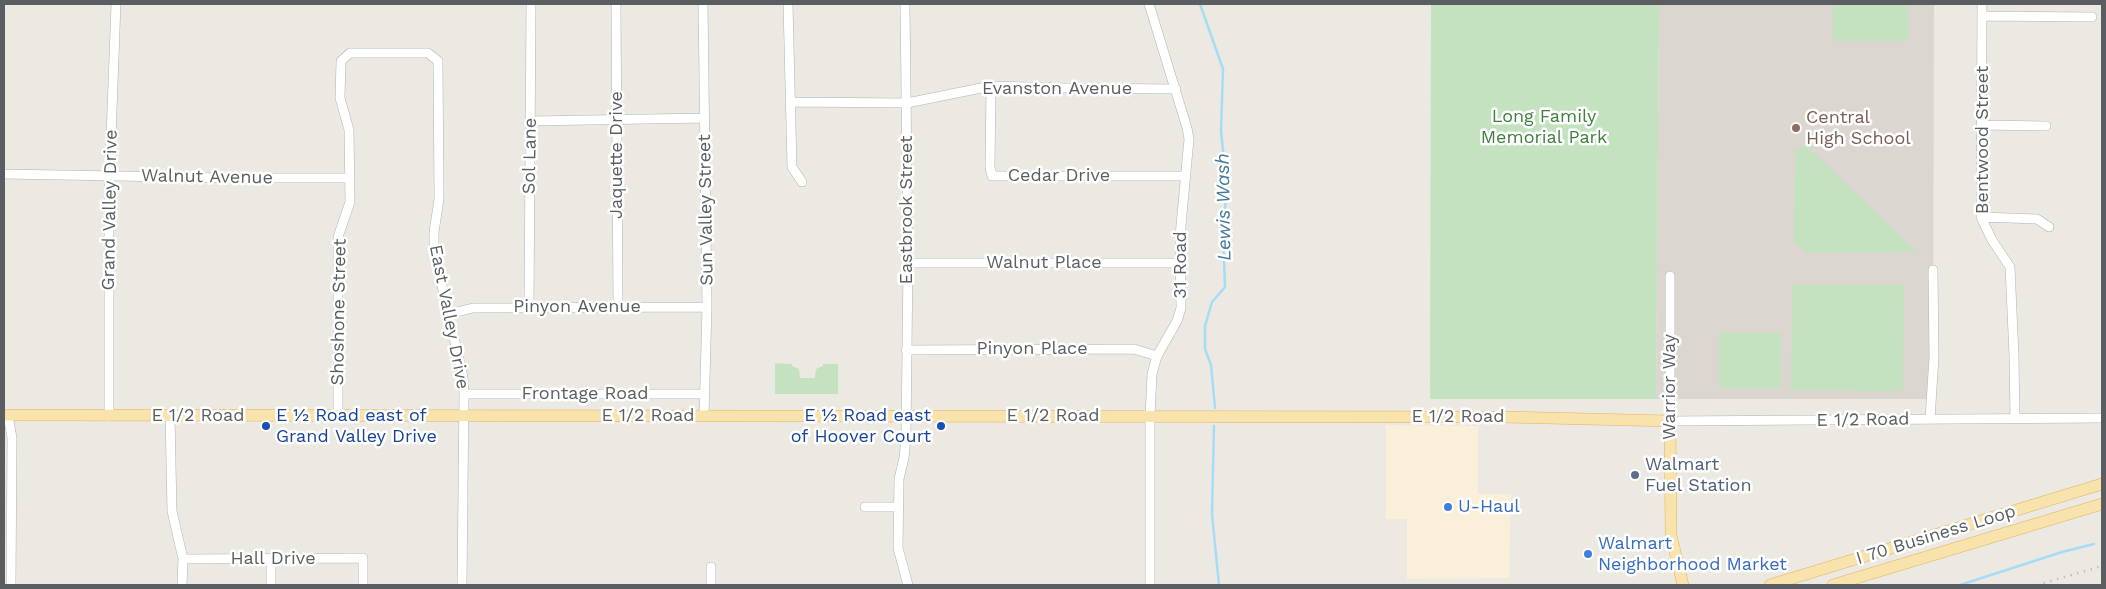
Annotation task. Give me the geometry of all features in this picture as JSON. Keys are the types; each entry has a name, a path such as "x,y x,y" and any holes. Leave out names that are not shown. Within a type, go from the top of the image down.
{"main road":[{"name":"E 1/2 Road","path":"6,415 1505,417 1670,420"},
{"name":"Warrior Way","path":"1670,420 1670,516 1674,555 1683,585"},
{"name":"I 70 Business Loop","path":"1770,585 2102,484"},
{"name":"I 70 Business Loop","path":"1833,585 2102,504"},
{"path":"1674,555 1676,585"},
{"path":"1674,555 1692,585"}],"street":[{"name":"Grand Valley Drive","path":"109,416 110,176 116,4"},
{"name":"Sol Lane","path":"529,308 531,4"},
{"name":"Jaquette Drive","path":"616,4 618,307"},
{"name":"Sun Valley Street","path":"703,4 707,307 704,416"},
{"path":"788,4 792,167 802,182"},
{"name":"Eastbrook Street","path":"905,4 908,263 906,417 904,458 899,479 898,548 908,585"},
{"name":"31 Road","path":"1149,4 1176,88 1189,139 1180,236 1181,308 1177,321 1157,356 1152,374 1150,416 1150,585"},
{"name":"Bentwood Street","path":"1982,4 1981,217 1992,240 2010,267 2015,418"},
{"path":"1983,16 2092,17"},
{"name":"East Valley Drive","path":"341,61 350,53 407,52 428,53 438,61 439,199 434,232 434,251 463,377 465,416 462,585"},
{"name":"Shoshone Street","path":"338,416 338,237 350,202 349,130 340,98 341,61"},
{"name":"Evanston Avenue","path":"790,102 907,103 991,86 1176,88"},
{"name":"Cedar Drive","path":"991,86 990,167 992,176 1186,176"},
{"path":"531,121 705,118"},
{"path":"1982,125 2046,126"},
{"name":"Walnut Avenue","path":"4,174 350,178"},
{"path":"1981,217 2038,219 2048,227"},
{"name":"Walnut Place","path":"908,263 1181,264"},
{"path":"1930,419 1934,357 1933,270"},
{"name":"Warrior Way","path":"1670,276 1670,420"},
{"name":"Pinyon Avenue","path":"449,314 473,308 707,307"},
{"name":"Pinyon Place","path":"906,350 1134,349 1157,356"},
{"name":"Frontage Road","path":"464,394 705,394"},
{"path":"6,415 12,438 11,585"},
{"path":"170,416 172,511 182,559 182,585"},
{"name":"E 1/2 Road","path":"1670,420 2102,418"},
{"path":"865,507 898,507"},
{"name":"Hall Drive","path":"182,559 363,558 363,585"},
{"path":"271,559 271,585"},
{"path":"711,567 711,585"}],"shaded area":[{"name":"Central High School","path":"1659,4 1934,4 1933,399 1656,399"},
{"name":"U-Haul","path":"1386,425 1478,426 1478,494 1511,494 1509,578 1407,579 1407,519 1386,519"}],"green space":[{"name":"Long Family Memorial Park","path":"1431,4 1659,4 1656,399 1430,399"},
{"path":"1833,4 1908,4 1908,41 1833,41"},
{"path":"1806,145 1917,252 1807,253 1794,242 1795,150"},
{"path":"1792,284 1904,285 1903,391 1791,390"},
{"path":"1719,333 1781,333 1781,388 1719,388"},
{"path":"775,363 792,364 792,366 799,369 800,378 815,378 816,369 823,366 823,364 838,364 838,394 775,394"}],"waterway":[{"name":"Lewis Wash","path":"1200,4 1223,69 1221,131 1227,189 1223,228 1225,287 1212,302 1205,326 1205,349 1211,365 1215,408"},
{"name":"Lewis Wash","path":"1214,426 1212,514 1219,585"},
{"path":"1960,585 2062,552 2094,544"}],"railway":[{"path":"2037,585 2102,566"}],"place":[{"name":"Central High School","path":"1796,128"},
{"name":"E ½ Road east of Grand Valley Drive","path":"266,426"},
{"name":"E ½ Road east of Hoover Court","path":"941,426"},
{"name":"Walmart Fuel Station","path":"1635,475"},
{"name":"U-Haul","path":"1448,507"},
{"name":"Walmart Neighborhood Market","path":"1588,554"}]}
